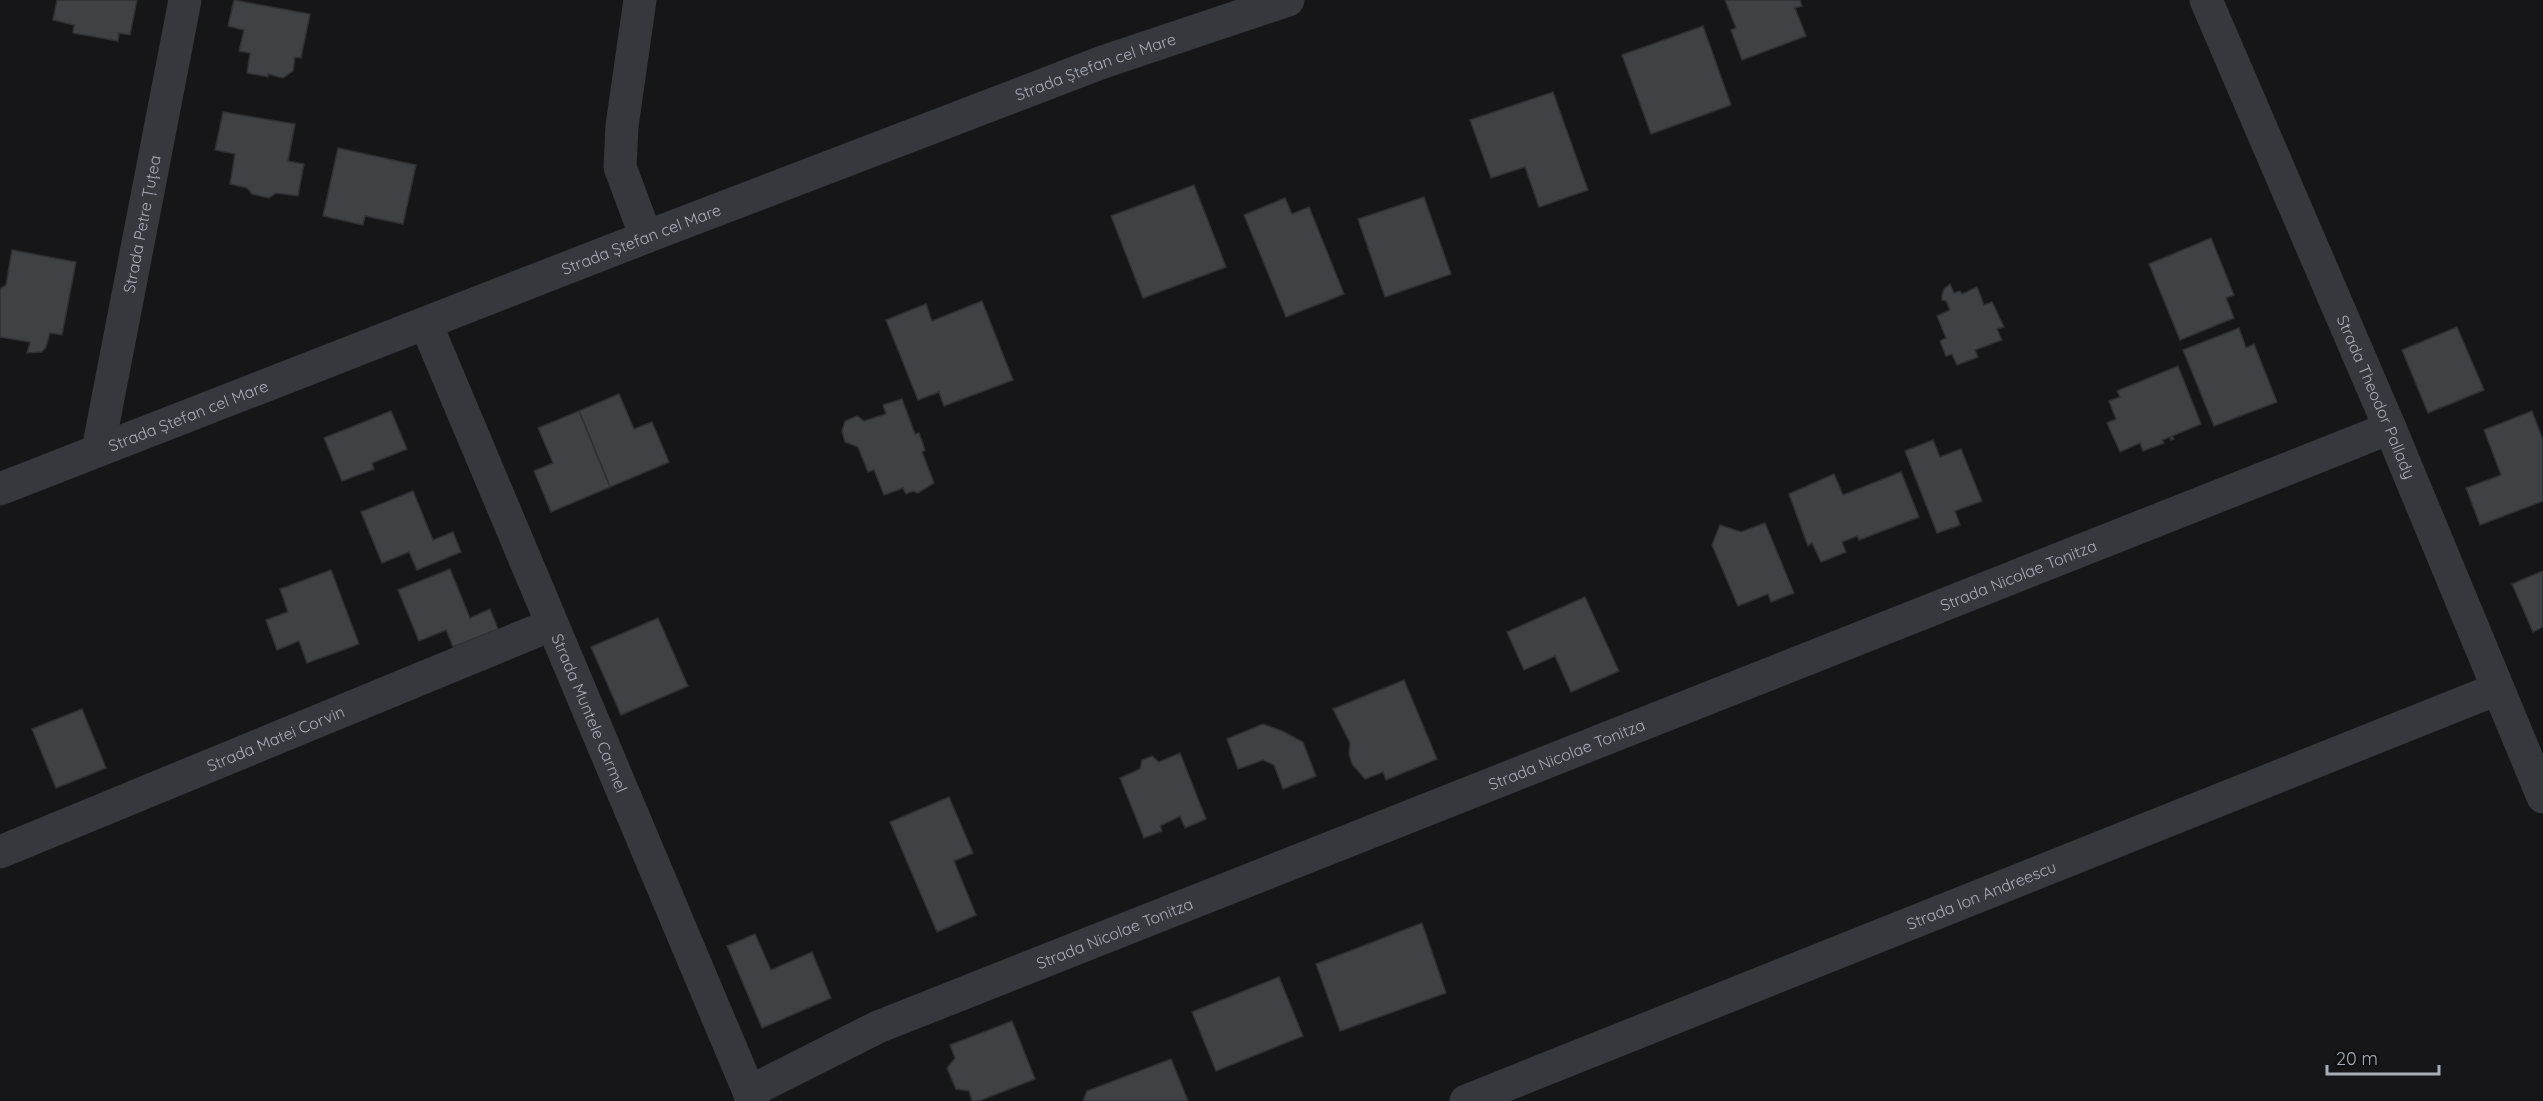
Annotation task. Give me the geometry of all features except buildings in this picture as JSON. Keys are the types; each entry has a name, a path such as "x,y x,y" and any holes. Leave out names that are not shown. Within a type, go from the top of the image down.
{"street":[{"name":"Strada Petre Țuțea","path":"98,450 185,0"},
{"path":"640,0 622,126 620,167 646,237"},
{"name":"Strada Ștefan cel Mare","path":"0,489 1103,62 1287,0"},
{"name":"Strada Theodor Pallady","path":"2206,0 2390,428 2543,797"},
{"name":"Strada Muntele Carmel","path":"426,324 751,1096"},
{"name":"Strada Nicolae Tonitza","path":"751,1096 890,1022 2390,428"},
{"name":"Strada Matei Corvin","path":"0,852 551,625"},
{"name":"Strada Ion Andreescu","path":"1466,1101 2497,689"}]}
